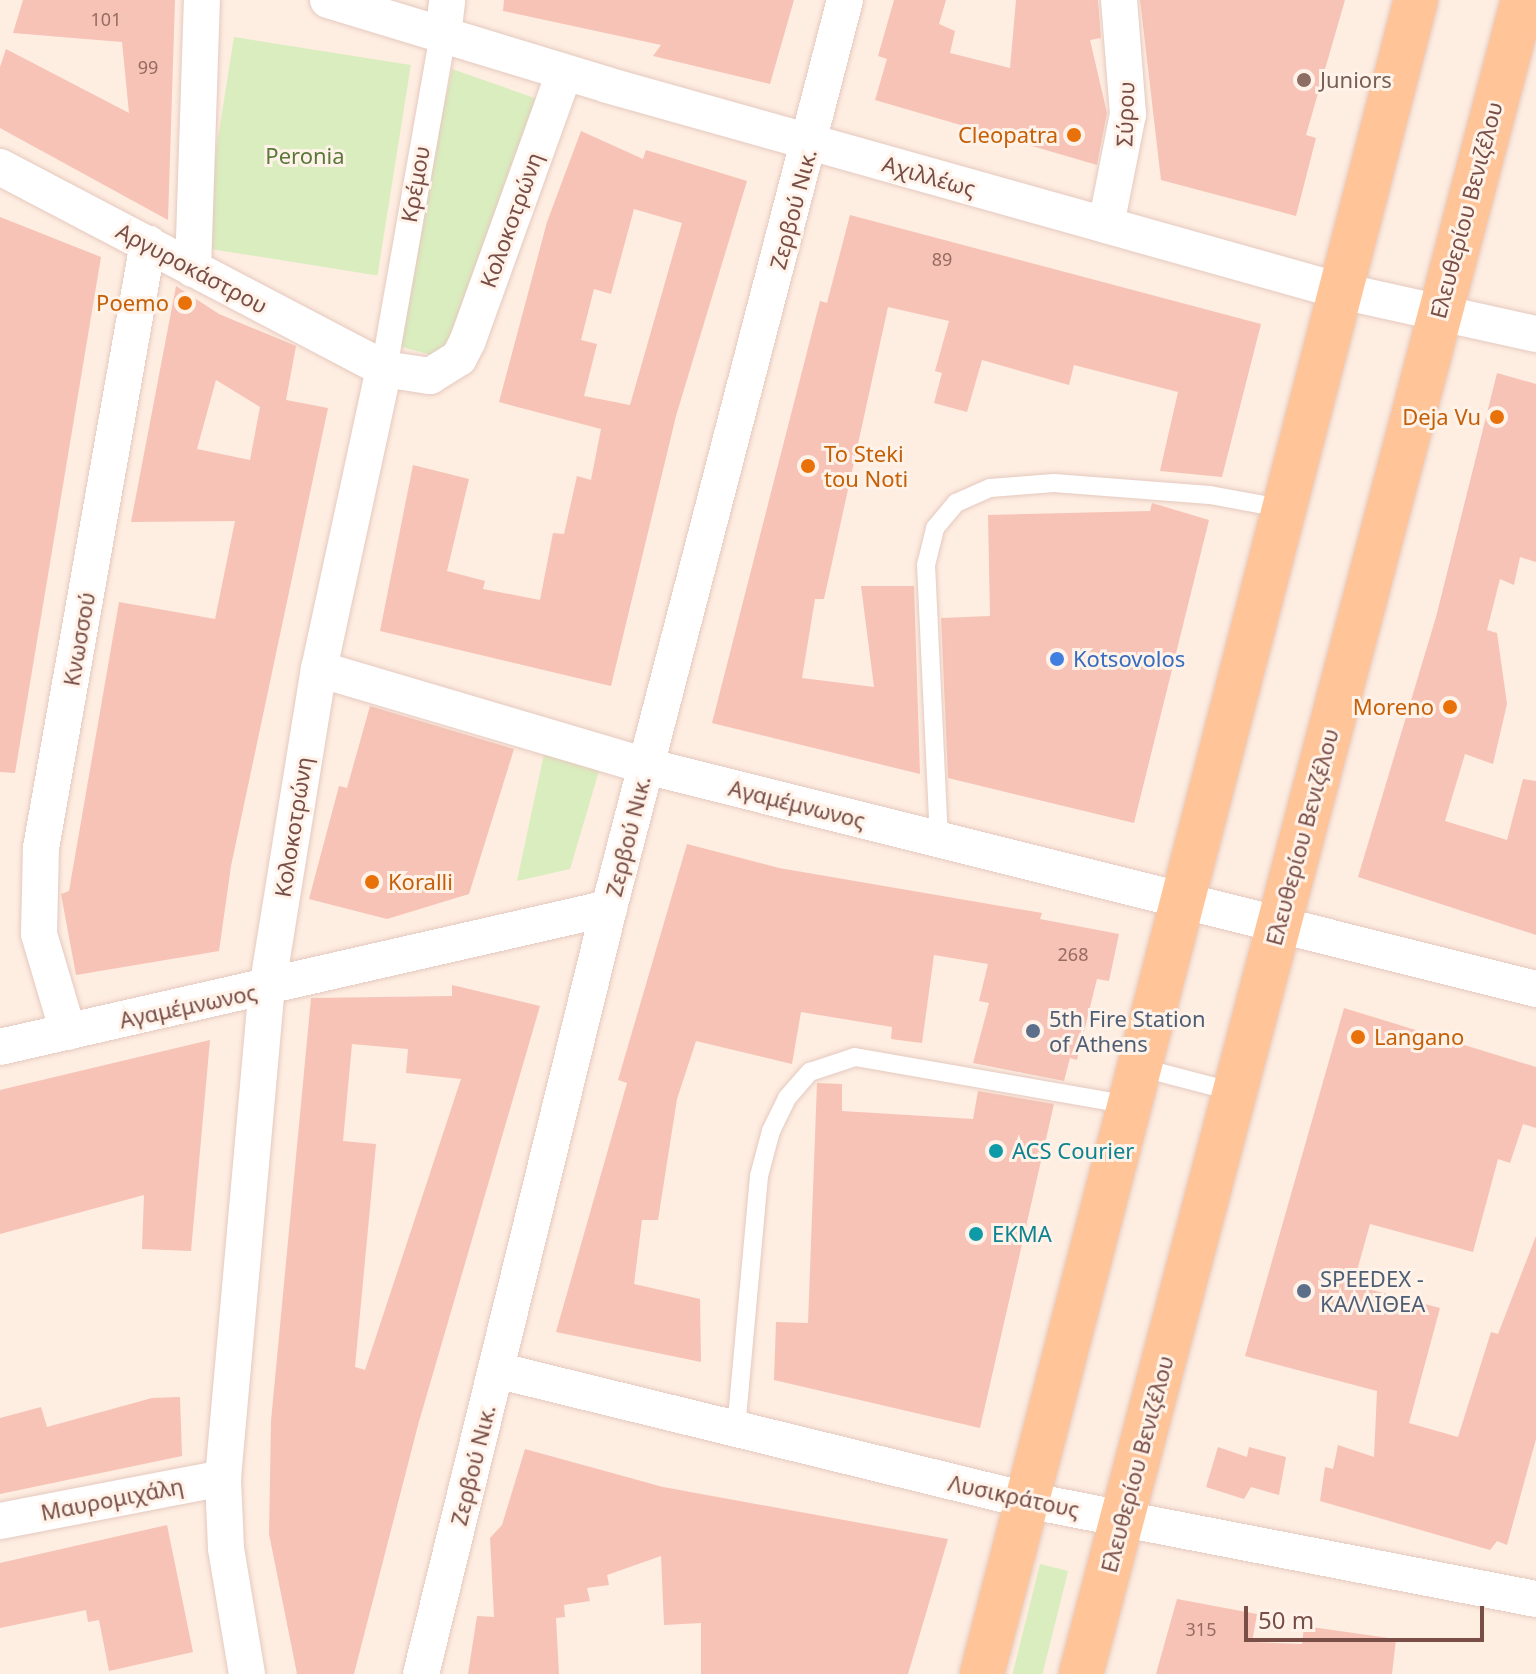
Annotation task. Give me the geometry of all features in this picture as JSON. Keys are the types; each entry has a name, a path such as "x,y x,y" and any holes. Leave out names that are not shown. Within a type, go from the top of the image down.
{"main road":[{"path":"982,1674 1280,508 1416,0"},
{"name":"Ελευθερίου Βενιζέλου","path":"1081,1674 1523,0"}],"street":[{"path":"193,269 202,0"},
{"name":"Αχιλλέως","path":"328,0 564,73 1337,290 1536,334"},
{"name":"Κρέμου","path":"384,369 447,0"},
{"name":"Ζερβού Νικ.","path":"421,1674 609,908 811,142 845,0"},
{"name":"Σύρου","path":"1106,225 1127,125 1119,0"},
{"name":"Κολοκοτρώνη","path":"247,1674 226,1548 223,1478 267,989 319,669 384,369 430,376 459,358 564,73"},
{"name":"Αργυροκάστρου","path":"0,167 384,369"},
{"name":"Κνωσσού","path":"68,1032 39,934 41,848 148,243"},
{"name":"Αγαμέμνωνος","path":"319,669 646,766 1536,989"},
{"name":"Αγαμέμνωνος","path":"0,1047 267,989 609,908"},
{"name":"Λυσικράτους","path":"496,1370 1026,1500 1536,1599"},
{"name":"Μαυρομιχάλη","path":"0,1521 223,1478"}],"lane":[{"path":"939,840 926,565 935,528 956,503 990,488 1054,483 1194,493 1280,508"},
{"path":"736,1429 759,1176 771,1131 787,1098 810,1072 855,1057 1235,1093"}],"green space":[{"name":"Peronia","path":"234,37 411,65 377,275 201,247"},
{"path":"452,69 546,102 443,358 394,345"},
{"path":"544,754 599,771 570,869 517,881"},
{"path":"1040,1564 1068,1571 1042,1674 1013,1674"}],"building":[{"path":"23,0 175,0 168,220 0,128 0,67 6,49 129,113 122,42 13,33"},
{"path":"504,0 794,0 770,84 653,56 661,45 503,11"},
{"path":"894,0 946,0 939,24 955,31 950,53 1010,68 1016,0 1098,0 1101,38 1090,40 1107,113 1097,165 875,100 887,59 878,56"},
{"path":"1140,0 1345,0 1306,135 1316,138 1296,216 1161,180"},
{"path":"581,131 643,159 646,150 747,181 676,416 611,686 380,631 413,465 469,479 447,571 485,581 483,589 540,600 553,533 564,534 577,476 591,480 601,429 499,402 547,222","holes":["634,209 682,223 630,405 584,396 597,344 581,340 594,289 611,294"]},
{"path":"850,215 1261,324 1222,477 1160,471 1178,392 1074,365 1069,385 982,360 967,412 934,403 942,373 935,371 949,321 888,307 824,599 815,599 802,678 874,687 861,586 914,586 920,774 712,723 820,301 827,303"},
{"path":"0,217 101,257 15,773 0,772"},
{"path":"176,286 219,314 296,346 286,400 328,408 231,866 219,951 76,975 61,894 69,891 119,602 215,619 235,521 131,522","holes":["216,380 260,407 250,460 197,449"]},
{"path":"1497,373 1536,384 1536,562 1520,557 1514,585 1500,579 1487,630 1497,633 1507,704 1493,764 1465,754 1445,821 1507,840 1523,779 1536,781 1536,935 1358,877 1436,617"},
{"path":"1152,503 1209,520 1134,823 948,778 941,618 990,616 988,515 1150,511"},
{"path":"370,706 514,749 469,894 387,919 309,899 339,786 347,788"},
{"path":"687,844 779,868 1042,913 1040,919 1119,934 1109,981 1097,979 1077,1060 1070,1058 1064,1081 973,1063 989,1003 979,1001 988,964 934,955 922,1043 891,1039 892,1027 801,1012 792,1064 696,1041 677,1099 658,1220 642,1220 634,1284 700,1299 701,1362 556,1332 627,1083 618,1080"},
{"path":"452,985 540,1006 418,1425 354,1674 297,1674 269,1534 271,1421 311,998 452,996","holes":["352,1044 408,1049 406,1073 461,1079 365,1370 355,1367 376,1144 343,1141"]},
{"path":"1344,1008 1536,1067 1536,1128 1523,1124 1510,1163 1498,1159 1473,1252 1370,1224 1353,1285 1440,1308 1409,1423 1458,1437 1491,1332 1498,1334 1536,1236 1536,1439 1507,1545 1497,1541 1490,1550 1320,1501 1325,1467 1333,1469 1338,1445 1374,1457 1377,1391 1245,1356"},
{"path":"210,1040 191,1251 142,1249 144,1195 0,1234 0,1090"},
{"path":"817,1083 842,1084 842,1111 973,1119 978,1091 1054,1104 980,1428 774,1380 776,1322 808,1323"},
{"path":"180,1397 182,1456 0,1494 0,1418 41,1407 47,1427 152,1398"},
{"path":"1218,1447 1247,1457 1249,1447 1286,1457 1279,1495 1251,1487 1244,1499 1206,1487"},
{"path":"525,1449 663,1487 948,1539 908,1674 701,1674 701,1623 664,1625 661,1556 607,1575 609,1585 587,1588 590,1601 564,1605 565,1617 556,1618 559,1674 468,1674 477,1616 494,1617 490,1538 502,1525"},
{"path":"167,1525 193,1652 109,1671 99,1620 88,1622 86,1610 0,1628 0,1563"},
{"path":"1177,1599 1257,1614 1252,1642 1302,1644 1304,1626 1396,1639 1392,1674 1156,1674"}],"place":[{"name":"Juniors","path":"1304,80"},
{"name":"Cleopatra","path":"1074,135"},
{"name":"Poemo","path":"185,303"},
{"name":"Deja Vu","path":"1497,417"},
{"name":"To Steki tou Noti","path":"808,466"},
{"name":"Kotsovolos","path":"1057,659"},
{"name":"Moreno","path":"1450,707"},
{"name":"Koralli","path":"372,882"},
{"name":"5th Fire Station of Athens","path":"1033,1031"},
{"name":"Langano","path":"1358,1037"},
{"name":"ACS Courier","path":"996,1151"},
{"name":"ΕΚΜΑ","path":"976,1234"},
{"name":"SPEEDEX - ΚΑΛΛΙΘΕΑ","path":"1304,1291"}]}
